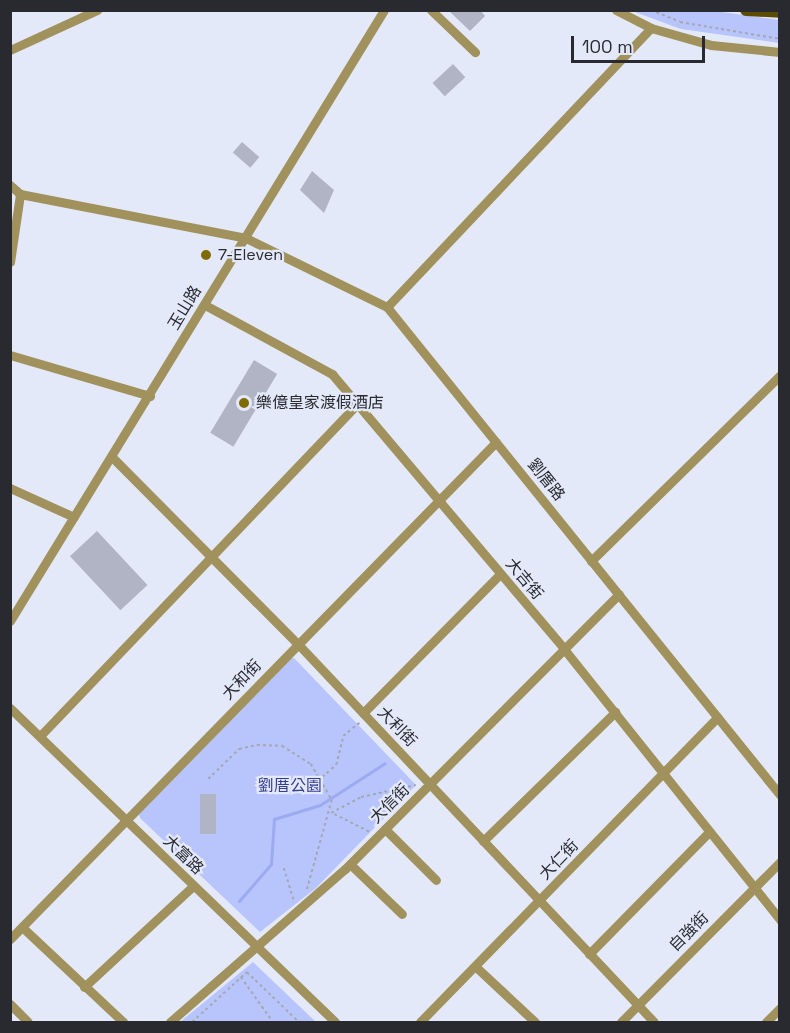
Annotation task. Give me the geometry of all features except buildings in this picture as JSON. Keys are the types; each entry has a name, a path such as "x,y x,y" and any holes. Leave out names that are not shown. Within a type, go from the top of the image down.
{"main road":[{"path":"746,10 780,12"}],"street":[{"path":"10,50 97,10"},
{"name":"玉山路","path":"10,621 113,458 384,10"},
{"path":"432,10 475,52"},
{"path":"616,10 651,28 711,45 780,52"},
{"path":"387,307 651,28"},
{"path":"10,185 20,194 10,262"},
{"name":"劉厝路","path":"20,194 246,238 387,307 780,795"},
{"name":"大吉街","path":"205,305 332,374 564,649 780,920"},
{"path":"10,355 150,396"},
{"path":"591,561 780,375"},
{"path":"40,736 358,403"},
{"name":"大和街","path":"10,939 127,822 496,442"},
{"name":"大利街","path":"113,458 298,644 654,1023"},
{"path":"10,488 74,517"},
{"path":"365,715 500,574"},
{"name":"大信街","path":"170,1023 258,948 350,864 619,594"},
{"name":"大富路","path":"10,708 335,1023"},
{"path":"483,841 615,712"},
{"name":"大仁街","path":"420,1023 718,717"},
{"path":"385,830 436,880"},
{"path":"589,954 708,832"},
{"name":"自強街","path":"621,1023 780,862"},
{"path":"350,864 402,914"},
{"path":"84,987 193,885"},
{"path":"22,927 123,1023"},
{"path":"476,966 535,1023"},
{"path":"10,1004 28,1023"},
{"path":"766,1023 780,1008"}],"path":[{"path":"651,10 681,22 780,39"},
{"path":"321,777 336,765 343,736 365,715"},
{"path":"208,780 240,749 257,746 297,752 321,777 332,800 331,813 305,896"},
{"path":"331,813 361,797 418,785"},
{"path":"331,813 370,832"},
{"path":"284,868 295,904 300,900"},
{"path":"192,1023 248,972 299,1023"},
{"path":"241,976 273,1023"}],"green space":[{"path":"632,11 715,11 779,20 779,43 681,29"},
{"name":"劉厝公園","path":"294,658 416,785 316,888 260,932 140,818 138,810 286,659"},
{"path":"253,962 316,1022 180,1022"}],"waterway":[{"path":"239,901 271,864 274,819 320,805 385,763"}],"place":[{"name":"7-Eleven","path":"206,255"},
{"name":"樂億皇家渡假酒店","path":"244,403"}]}
